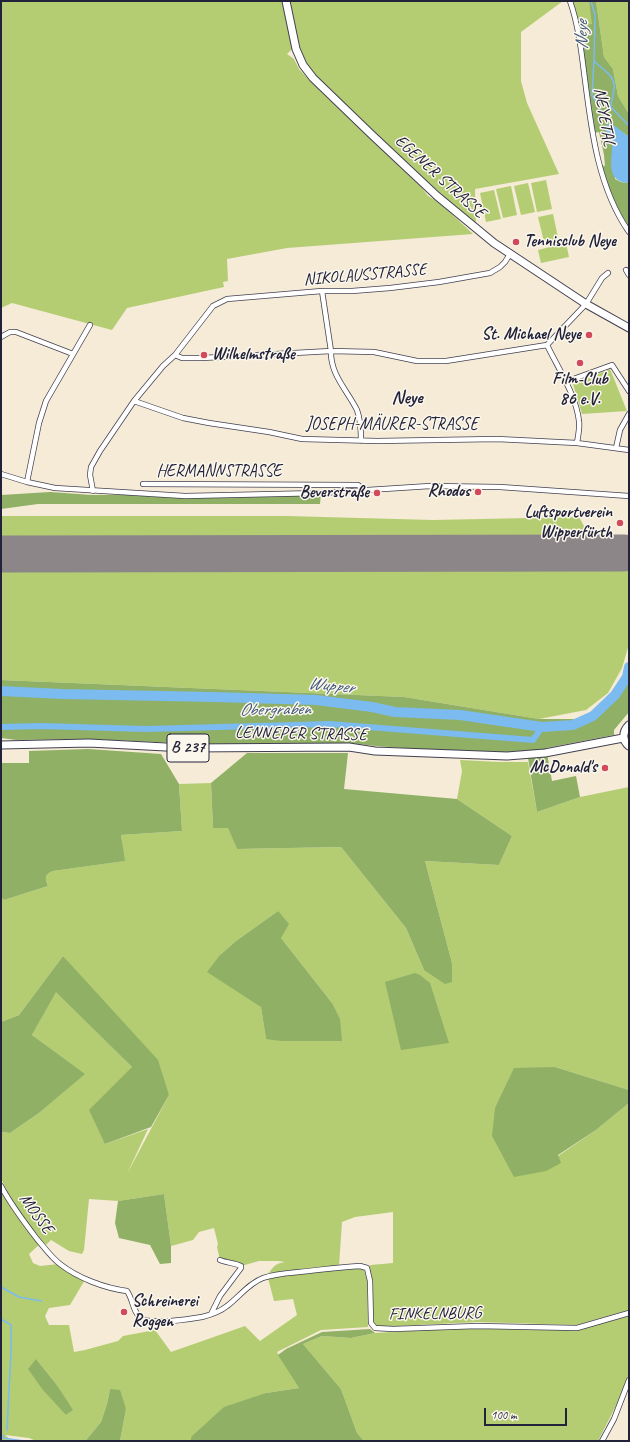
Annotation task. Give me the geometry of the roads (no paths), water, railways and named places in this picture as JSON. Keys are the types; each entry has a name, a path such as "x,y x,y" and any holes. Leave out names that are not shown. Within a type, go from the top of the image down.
{"main road":[{"name":"EGENER STRASSE","path":"286,1 298,53 303,65 313,78 437,196 466,221 510,254 586,304 629,328"},
{"path":"629,725 624,732 623,738 629,746"},
{"name":"LENNEPER STRASSE","path":"1,745 89,743 178,748 349,747 379,751 507,756 545,753 623,738"}],"street":[{"name":"NEYETAL","path":"570,1 580,43 593,133 601,175 622,222 629,232"},
{"name":"NIKOLAUSSTRASSE","path":"175,355 216,304 227,299 322,291 352,291 392,288 490,273 500,267 510,254"},
{"path":"626,270 629,275"},
{"path":"94,491 90,475 91,467 100,451 134,401 163,366 175,355 182,358 202,358 331,351 374,352 417,361 446,360 547,345 586,304 602,278 608,273"},
{"path":"322,291 331,351 330,359 340,383 358,412 360,441"},
{"path":"27,482 39,424 46,401 90,325"},
{"path":"1,337 10,332 16,332 73,354"},
{"path":"547,345 577,409 579,422 577,443"},
{"path":"565,382 612,365 629,391"},
{"name":"JOSEPH-MÄURER-STRASSE","path":"134,401 183,418 209,424 269,432 302,439 360,441 497,439 577,443 629,450"},
{"path":"616,448 620,430 629,414"},
{"path":"1,474 54,488 185,496 366,491 430,486 500,486 629,496"},
{"name":"HERMANNSTRASSE","path":"143,484 358,485 366,491"},
{"name":"MOSSE","path":"1,1186 19,1215 52,1256"},
{"name":"FINKELNBURG","path":"52,1256 59,1264 86,1278 111,1289 127,1291 131,1295 137,1312 141,1318 149,1321 202,1317 211,1314 226,1307 257,1281 265,1277 360,1266 367,1268 369,1274 371,1323 375,1328 394,1329 477,1326 577,1328 629,1314"},
{"path":"211,1314 220,1296 241,1268 238,1264 220,1260"},
{"path":"602,1441 614,1419 629,1380"}],"water":[{"path":"611,123 629,137 629,181 626,183 616,179 612,171 612,142 605,126"}],"waterway":[{"name":"Neye","path":"591,1 595,15 594,61 611,76 614,84 611,107 629,126"},
{"path":"594,61 592,95 604,118"},
{"name":"Wupper","path":"1,691 62,694 316,700 372,707 395,712 460,715 542,727 573,725 593,716 615,695 627,677 629,667"},
{"name":"Obergraben","path":"1,727 41,726 146,729 330,724 533,740 542,727"},
{"path":"1,1287 19,1297 41,1301"},
{"path":"1,1319 11,1325 7,1430"},
{"path":"4,1435 3,1438 24,1441"}],"place":[{"name":"Tennisclub Neye","path":"516,242"},
{"name":"St. Michael Neye","path":"589,335"},
{"name":"Wilhelmstraße","path":"204,355"},
{"name":"Film-Club 86 e.V.","path":"580,363"},
{"name":"Rhodos","path":"478,492"},
{"name":"Beverstraße","path":"377,493"},
{"name":"Luftsportverein Wipperfürth","path":"620,523"},
{"name":"McDonald's","path":"605,768"},
{"name":"Schreinerei Roggen","path":"124,1312"}],"district":[{"name":"Neye","path":"407,398"}]}
